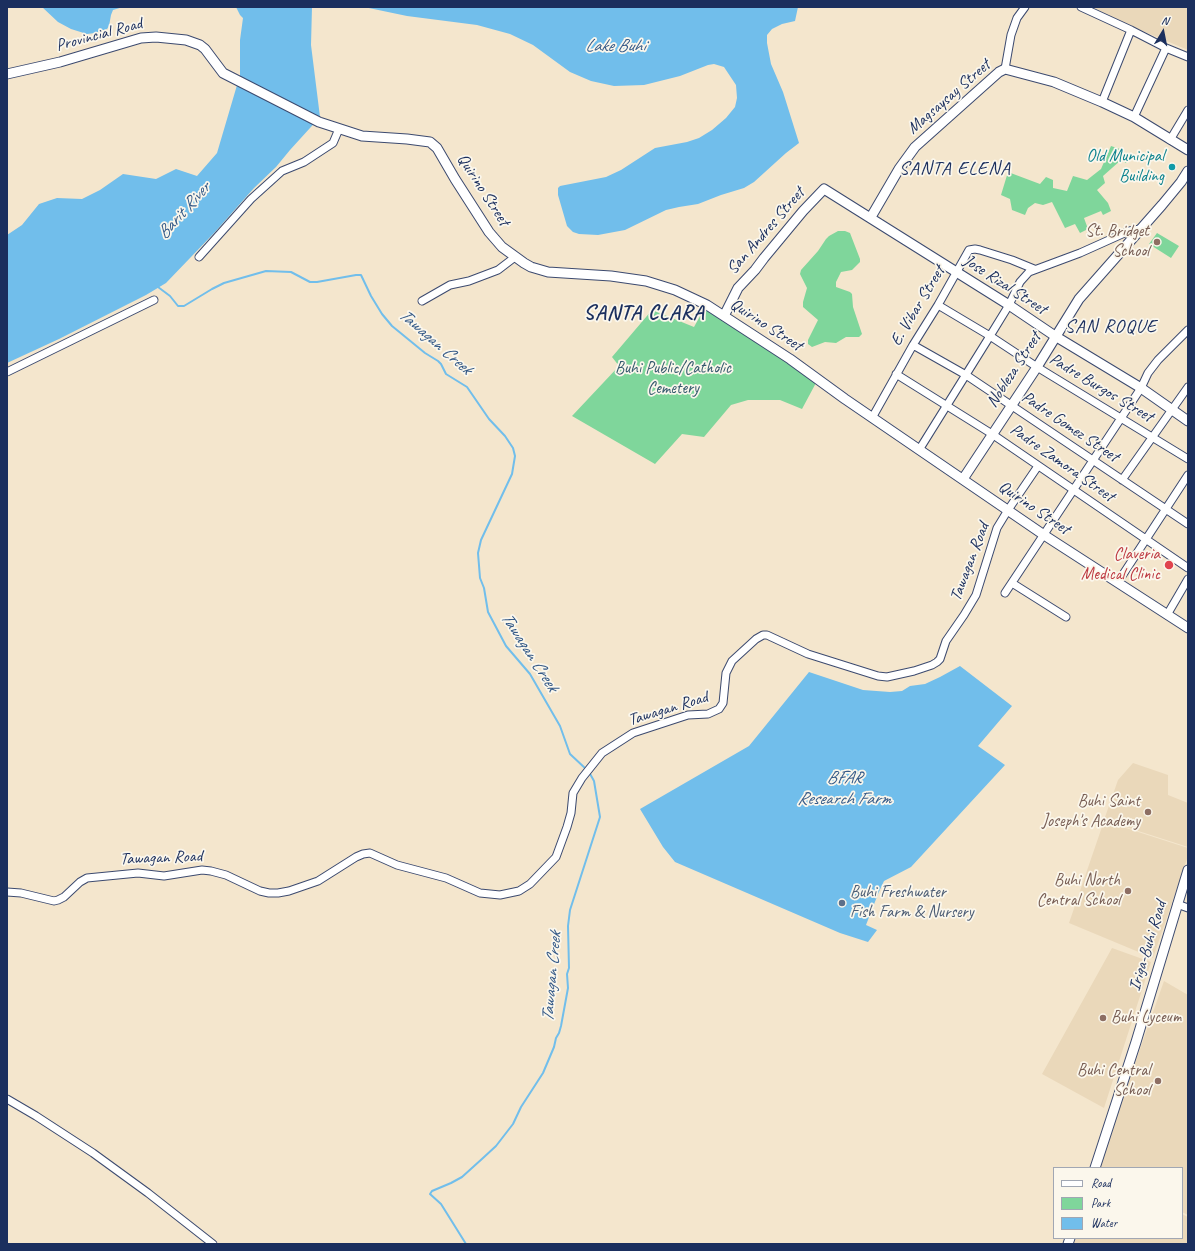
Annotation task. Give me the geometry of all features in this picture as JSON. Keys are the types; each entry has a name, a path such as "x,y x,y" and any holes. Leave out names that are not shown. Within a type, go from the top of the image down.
{"main road":[{"name":"Provincial Road","path":"7,74 60,62 141,38 156,37 186,40 200,45 210,55 223,73 319,122"},
{"name":"Magsaysay Street","path":"871,217 899,169 916,147 999,72 1005,69 1054,82 1102,102 1134,117 1188,150"},
{"name":"Quirino Street","path":"319,122 362,136 430,142 437,148 489,232 502,247 531,268 548,272 623,278 655,283 689,296 707,305 790,359 872,418 1044,535 1188,628"},
{"name":"Nobleza Street","path":"963,479 1037,367 1079,299 1166,200 1188,170"},
{"name":"Jose Rizal Street","path":"824,189 871,217 1055,336 1141,388 1188,421"},
{"name":"San Andres Street","path":"724,316 738,288 755,270 803,211 824,189"},
{"name":"Iriga-Buhi Road","path":"1095,1167 1136,1042 1188,870"}],"street":[{"path":"1005,69 1011,35 1017,18 1025,7"},
{"path":"1081,7 1188,57"},
{"path":"1102,102 1131,30"},
{"path":"1134,117 1166,48"},
{"path":"1170,140 1188,110"},
{"path":"199,257 251,199 282,172 304,162 333,143 339,129"},
{"path":"919,450 1009,305 1020,282 1029,272 1140,228"},
{"name":"E. Vibar Street","path":"872,418 896,374 969,250 975,248 1034,269"},
{"path":"422,301 450,285 469,281 498,270 515,257"},
{"path":"7,372 154,300"},
{"name":"Padre Burgos Street","path":"938,305 1188,459"},
{"path":"1005,593 1141,388 1148,373 1158,360 1188,330"},
{"name":"Padre Gomez Street","path":"913,345 966,375 1188,524"},
{"name":"Padre Zamora Street","path":"896,374 992,434 1188,568"},
{"path":"1122,480 1188,387"},
{"name":"Tawagan Road","path":"7,892 21,893 54,901 64,897 80,882 87,878 138,873 164,876 202,870 211,871 226,876 260,891 278,893 289,891 318,881 356,857 370,853 397,865 446,878 480,893 500,895 516,892 530,884 556,857 560,842 568,827 573,793 582,778 602,753 629,735 688,715 708,714 719,709 723,703 726,673 732,661 756,639 763,635 767,635 808,654 878,676 887,677 907,673 932,665 940,659 946,641 976,595 997,528 1038,466"},
{"path":"1118,582 1188,475"},
{"path":"1167,615 1188,579"},
{"path":"1012,583 1066,617"},
{"path":"1177,904 1188,908"},
{"path":"7,1099 93,1153 148,1193 213,1244"}],"shaded area":[{"path":"1086,7 1188,7 1188,50"},
{"name":"Buhi Saint Joseph's Academy","path":"1133,763 1168,775 1168,795 1188,803 1188,847 1104,820 1118,780"},
{"name":"Buhi North Central School","path":"1104,821 1188,848 1188,856 1153,958 1069,923"},
{"name":"Buhi Lyceum","path":"1112,948 1151,962 1104,1108 1042,1074"},
{"name":"Buhi Central School","path":"1164,981 1188,995 1188,1215 1183,1212 1183,1167 1098,1167"},
{"path":"1183,1214 1188,1217 1188,1244 1074,1244 1076,1239 1183,1239"}],"green space":[{"path":"1111,146 1123,150 1128,160 1126,163 1121,160 1103,176 1105,183 1097,190 1108,203 1111,211 1103,215 1101,211 1084,218 1088,229 1080,233 1075,224 1065,228 1052,202 1043,205 1035,203 1028,208 1025,215 1012,210 1010,199 1001,195 1008,172 1040,184 1046,177 1053,180 1053,188 1067,191 1073,176 1087,180 1101,169"},
{"path":"838,231 850,233 860,259 860,262 852,270 841,272 836,282 836,287 852,294 853,307 862,334 859,337 846,337 836,343 825,342 812,347 808,344 808,340 818,320 803,307 807,288 800,274 801,270 818,251 826,239"},
{"path":"1157,233 1179,246 1171,258 1149,244"},
{"name":"Buhi Public/Catholic Cemetery","path":"704,309 766,346 817,381 802,409 780,400 748,400 731,405 704,437 682,434 655,464 572,416 619,366 612,357 652,310 694,327"}],"water":[{"path":"42,7 123,7 113,10 107,29 87,34 71,29 58,22"},
{"name":"Barit River","path":"236,7 312,7 311,45 320,117 276,167 254,188 215,232 166,283 146,295 59,339 7,363 7,235 22,225 39,204 57,198 82,199 100,190 123,174 156,179 176,169 197,176 217,153 240,75 240,40 243,18"},
{"name":"Lake Buhi","path":"364,7 798,7 795,21 782,24 772,29 767,35 767,43 771,64 783,92 799,143 754,182 744,188 698,204 666,210 625,230 598,235 579,234 573,232 567,226 558,195 558,188 560,186 606,177 621,170 655,148 687,142 699,138 712,130 726,118 735,107 737,98 736,85 724,67 714,64 708,65 680,76 644,85 614,86 591,81 570,72 533,45 510,34 477,25 407,16"},
{"name":"BFAR Research Farm","path":"960,666 1012,706 978,746 1005,765 911,867 884,881 866,925 877,930 868,942 840,933 675,862 663,847 640,809 749,746 809,672 863,690 890,692 902,691 910,686 925,684"}],"waterway":[{"name":"Tawagan Creek","path":"158,287 170,296 178,306 184,306 224,283 266,271 291,272 310,282 361,275 371,296 382,314 392,326 425,353 438,361 446,374 467,387 489,419 505,436 513,448 515,456 512,474 481,540 478,553 480,578 484,588 488,612 506,646 530,674 560,726 570,754 586,769"},
{"name":"Tawagan Creek","path":"466,1244 441,1204 430,1194 432,1191 462,1177 496,1146 513,1124 521,1107 543,1073 554,1047 561,1026 568,988 568,926 570,910 600,817 594,781 589,772"}],"place":[{"name":"Old Municipal Building","path":"1172,167"},
{"name":"St. Bridget School","path":"1157,242"},
{"name":"Claveria Medical Clinic","path":"1169,565"},
{"name":"Buhi Saint Joseph's Academy","path":"1148,812"},
{"name":"Buhi North Central School","path":"1128,891"},
{"name":"Buhi Freshwater Fish Farm & Nursery","path":"842,903"},
{"name":"Buhi Lyceum","path":"1103,1018"},
{"name":"Buhi Central School","path":"1158,1081"}],"district":[{"name":"SANTA ELENA","path":"955,169"},
{"name":"SANTA CLARA","path":"644,313"},
{"name":"SAN ROQUE","path":"1111,327"}]}
